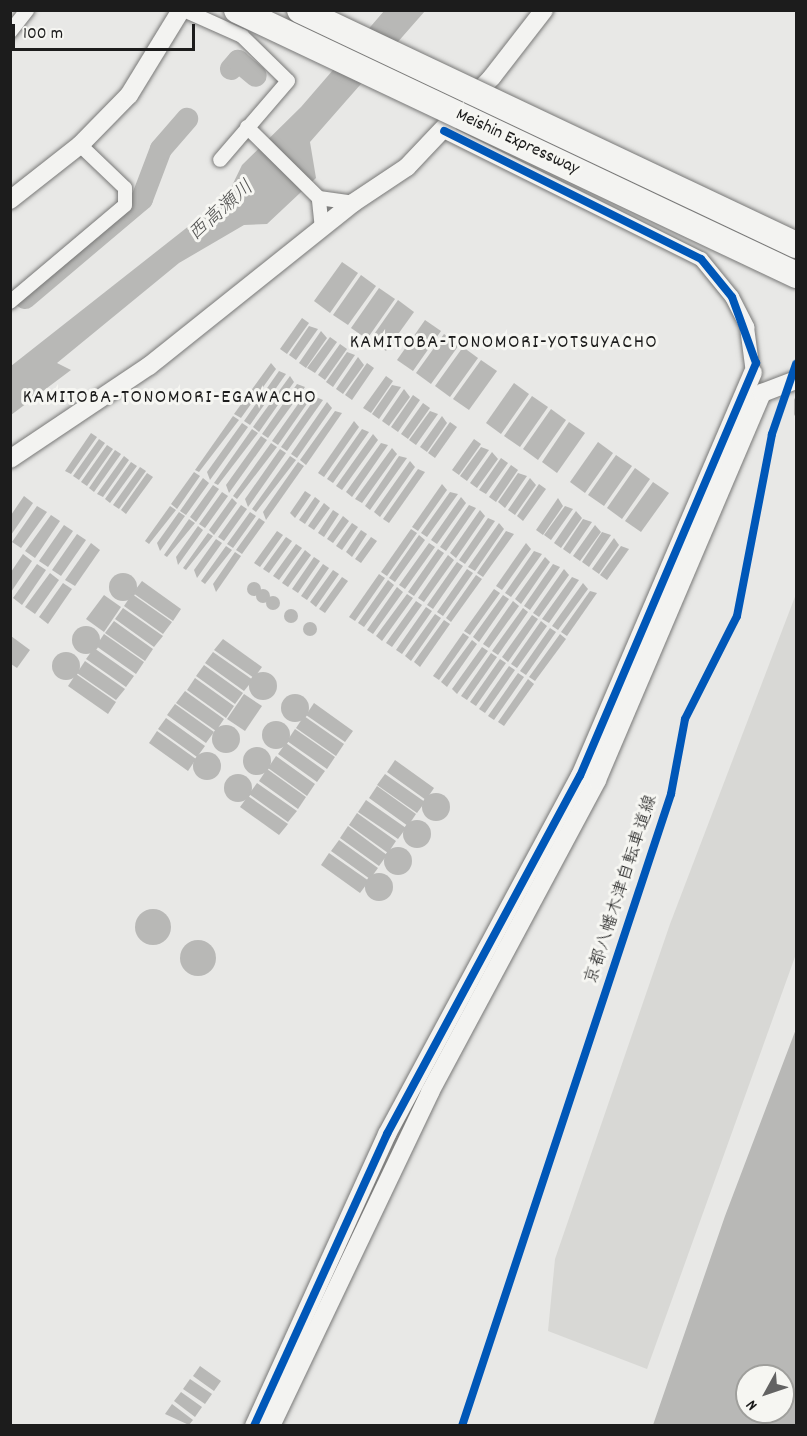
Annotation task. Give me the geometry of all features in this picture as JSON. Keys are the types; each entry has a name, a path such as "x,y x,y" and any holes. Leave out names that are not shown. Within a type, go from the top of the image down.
{"highway":[{"name":"Meishin Expressway","path":"237,10 796,274"},
{"name":"Meishin Expressway","path":"300,10 796,245"}],"street":[{"path":"10,32 27,10"},
{"path":"10,200 80,145 146,74 183,10 242,36 288,81 220,160"},
{"path":"10,459 149,366 353,203 392,179 444,131 544,10"},
{"path":"247,128 319,198 353,203"},
{"path":"254,1425 387,1134 580,776 753,373 747,327 732,297 701,259 444,131"},
{"path":"10,302 125,205 125,188 80,145"},
{"path":"319,198 322,230"},
{"path":"271,1425 430,1092 536,899 640,690 762,393 796,380"},
{"path":"519,890 536,899"}],"shaded area":[{"path":"796,594 796,954 647,1369 548,1331 555,1259 670,924"}],"water":[{"name":"西高瀬川","path":"384,11 425,11 310,142 316,178 267,224 244,225 179,263 57,363 71,370 11,415 11,366 227,196 242,165 301,107"},
{"path":"342,262 358,273 330,313 314,301"},
{"path":"361,275 376,286 348,325 333,315"},
{"path":"379,288 395,299 367,339 351,328"},
{"path":"398,300 414,312 386,351 370,340"},
{"path":"302,318 309,323 287,354 280,349"},
{"path":"425,320 441,331 413,371 397,360"},
{"path":"309,326 318,329 296,360 289,355"},
{"path":"321,331 327,338 306,368 299,363"},
{"path":"444,334 459,345 431,384 416,373"},
{"path":"330,337 337,342 315,373 307,368"},
{"path":"340,344 347,349 325,380 318,375"},
{"path":"463,347 478,358 450,397 435,386"},
{"path":"347,352 355,355 333,387 326,382"},
{"path":"358,357 364,365 343,394 336,389"},
{"path":"481,360 497,371 469,410 453,399"},
{"path":"271,363 276,369 241,418 234,414"},
{"path":"367,363 374,368 352,400 345,395"},
{"path":"279,371 286,374 250,425 244,421"},
{"path":"290,376 294,382 259,432 253,427"},
{"path":"386,376 393,381 371,413 363,408"},
{"path":"514,383 529,394 501,434 486,423"},
{"path":"297,384 305,387 268,438 262,434"},
{"path":"392,385 401,387 379,419 372,414"},
{"path":"404,389 410,397 389,426 382,421"},
{"path":"308,390 313,395 278,445 272,441"},
{"path":"413,395 420,400 398,432 391,427"},
{"path":"532,396 548,407 520,447 504,436"},
{"path":"316,397 323,400 287,451 281,447"},
{"path":"327,402 332,408 297,458 291,454"},
{"path":"423,403 430,408 408,439 401,434"},
{"path":"551,409 566,420 538,460 523,449"},
{"path":"335,411 342,413 306,465 300,460"},
{"path":"430,411 438,414 416,445 409,440"},
{"path":"233,416 239,420 199,472 195,470"},
{"path":"442,416 447,423 427,452 420,447"},
{"path":"354,421 359,427 324,477 318,473"},
{"path":"450,422 457,427 435,458 428,453"},
{"path":"569,422 585,433 557,473 542,462"},
{"path":"242,423 248,427 210,480 207,472"},
{"path":"252,429 258,433 218,485 214,483"},
{"path":"362,429 369,432 333,483 327,479"},
{"path":"91,433 97,437 71,474 65,471"},
{"path":"373,434 378,440 342,490 336,486"},
{"path":"261,436 267,440 229,493 226,485"},
{"path":"99,439 105,443 79,480 73,476"},
{"path":"474,439 481,444 459,475 452,470"},
{"path":"598,442 613,453 585,493 570,482"},
{"path":"271,443 277,447 237,499 233,496"},
{"path":"381,443 388,445 352,497 346,492"},
{"path":"107,445 113,449 87,486 81,482"},
{"path":"481,447 489,450 467,481 460,476"},
{"path":"392,448 397,454 362,503 355,499"},
{"path":"280,449 286,453 248,507 245,499"},
{"path":"115,450 121,454 94,492 89,488"},
{"path":"492,452 498,459 477,488 470,483"},
{"path":"616,455 632,466 604,506 588,495"},
{"path":"124,456 129,460 103,497 97,494"},
{"path":"290,456 296,460 256,512 252,509"},
{"path":"399,456 407,458 370,510 365,506"},
{"path":"501,458 508,463 486,494 479,490"},
{"path":"410,461 415,467 380,517 374,512"},
{"path":"131,462 137,466 110,503 105,499"},
{"path":"298,462 304,466 266,520 263,512"},
{"path":"511,465 518,470 496,502 489,497"},
{"path":"140,467 146,471 119,509 113,505"},
{"path":"635,468 650,479 622,519 607,508"},
{"path":"418,469 425,472 389,523 383,519"},
{"path":"194,472 200,476 177,509 171,504"},
{"path":"147,473 153,477 126,514 121,510"},
{"path":"518,473 527,476 505,508 498,502"},
{"path":"203,478 209,483 186,515 180,511"},
{"path":"530,478 536,485 515,515 508,510"},
{"path":"653,482 669,493 641,532 625,521"},
{"path":"442,484 447,490 418,531 412,527"},
{"path":"539,484 546,489 523,521 517,516"},
{"path":"213,485 219,489 196,522 190,517"},
{"path":"305,491 311,495 295,518 290,513"},
{"path":"222,492 228,496 205,528 199,524"},
{"path":"450,492 458,494 427,537 421,533"},
{"path":"24,496 33,503 11,535 11,515"},
{"path":"315,497 320,501 305,524 299,520"},
{"path":"461,497 466,503 437,544 431,540"},
{"path":"232,498 237,503 214,535 209,530"},
{"path":"558,498 563,506 543,535 536,530"},
{"path":"324,503 330,508 314,530 308,526"},
{"path":"241,505 247,509 224,541 218,537"},
{"path":"469,505 476,508 446,551 440,547"},
{"path":"37,506 47,512 21,548 12,542"},
{"path":"170,506 176,510 149,544 145,541"},
{"path":"565,506 573,509 551,540 544,535"},
{"path":"333,510 339,514 324,537 318,533"},
{"path":"480,510 485,516 456,558 450,553"},
{"path":"576,511 582,518 561,548 554,543"},
{"path":"179,512 185,516 160,551 157,543"},
{"path":"250,512 256,516 233,548 227,544"},
{"path":"51,515 60,521 35,558 25,551"},
{"path":"343,516 349,521 333,543 327,539"},
{"path":"259,518 265,522 242,554 236,550"},
{"path":"488,518 495,521 465,564 459,560"},
{"path":"189,519 195,523 167,557 164,555"},
{"path":"583,519 592,522 570,554 563,549"},
{"path":"352,523 358,527 342,550 336,546"},
{"path":"499,523 504,529 475,571 468,567"},
{"path":"64,525 73,531 48,567 39,561"},
{"path":"595,525 601,532 580,561 573,556"},
{"path":"198,526 203,530 178,565 176,557"},
{"path":"411,529 417,533 387,576 381,572"},
{"path":"361,530 367,534 352,557 346,552"},
{"path":"277,531 283,535 260,567 254,563"},
{"path":"506,531 514,534 483,577 477,573"},
{"path":"602,532 611,535 589,567 582,562"},
{"path":"208,533 213,536 186,570 183,568"},
{"path":"77,534 86,540 61,576 52,570"},
{"path":"419,535 425,540 395,582 389,578"},
{"path":"286,537 292,541 269,573 263,569"},
{"path":"371,537 377,541 361,563 355,559"},
{"path":"614,538 619,545 599,574 592,569"},
{"path":"216,539 222,543 197,578 194,570"},
{"path":"91,543 100,550 75,586 65,580"},
{"path":"429,543 435,547 405,589 399,585"},
{"path":"526,543 531,549 502,590 496,586"},
{"path":"296,544 302,548 279,580 273,576"},
{"path":"226,546 232,550 205,584 201,581"},
{"path":"621,546 629,549 607,580 600,575"},
{"path":"438,549 444,553 414,596 408,592"},
{"path":"305,550 311,555 288,587 282,583"},
{"path":"534,551 542,554 511,597 505,593"},
{"path":"235,552 241,556 216,592 213,584"},
{"path":"23,554 32,561 11,592 11,572"},
{"path":"448,555 454,560 424,602 418,598"},
{"path":"314,557 320,561 298,593 292,589"},
{"path":"545,557 550,562 521,604 515,599"},
{"path":"457,562 463,566 433,609 427,605"},
{"path":"37,564 46,570 22,605 13,598"},
{"path":"323,564 329,568 307,600 301,596"},
{"path":"553,564 560,567 530,610 524,606"},
{"path":"467,569 473,573 443,616 437,612"},
{"path":"564,569 569,575 539,617 533,613"},
{"path":"333,570 339,574 316,607 310,602"},
{"path":"50,573 59,580 35,614 25,607"},
{"path":"123,573 133,577 137,587 133,597 123,601 113,597 109,587 113,577"},
{"path":"379,574 385,578 355,621 349,617"},
{"path":"476,575 482,579 451,622 446,618"},
{"path":"342,577 348,581 325,613 319,609"},
{"path":"572,577 579,580 549,623 542,619"},
{"path":"388,580 394,585 364,627 358,623"},
{"path":"142,581 181,609 173,621 133,593"},
{"path":"254,582 259,584 261,589 259,594 254,596 249,594 247,589 249,584"},
{"path":"63,583 72,589 48,624 39,617"},
{"path":"583,583 588,589 558,630 552,626"},
{"path":"397,587 403,592 373,634 367,630"},
{"path":"263,589 268,591 270,596 268,601 263,603 258,601 256,596 258,591"},
{"path":"494,589 500,593 470,635 464,631"},
{"path":"590,591 597,593 567,636 561,632"},
{"path":"132,594 172,622 163,634 124,606"},
{"path":"407,594 413,598 382,641 376,636"},
{"path":"104,595 121,607 104,632 86,619"},
{"path":"503,595 509,599 479,642 473,637"},
{"path":"273,596 278,598 280,603 278,608 273,610 268,608 266,603 268,598"},
{"path":"416,601 422,605 392,647 386,643"},
{"path":"513,601 519,606 489,648 483,644"},
{"path":"426,607 432,611 402,654 396,650"},
{"path":"123,608 163,636 154,647 115,619"},
{"path":"523,608 528,612 498,655 492,651"},
{"path":"291,609 296,611 298,616 296,621 291,623 286,621 284,616 286,611"},
{"path":"435,614 441,618 411,661 405,656"},
{"path":"532,615 538,619 508,662 502,657"},
{"path":"444,620 450,624 420,667 414,662"},
{"path":"114,621 153,649 145,661 105,633"},
{"path":"541,621 547,626 517,668 511,664"},
{"path":"310,622 315,624 317,629 315,634 310,636 305,634 303,629 305,624"},
{"path":"86,626 96,630 100,640 96,650 86,654 76,650 72,640 76,630"},
{"path":"550,628 556,632 526,675 520,671"},
{"path":"463,633 469,637 439,680 433,676"},
{"path":"104,634 144,662 136,674 96,646"},
{"path":"560,634 566,639 535,681 529,677"},
{"path":"11,636 30,650 17,668 11,664"},
{"path":"223,639 262,667 254,678 214,650"},
{"path":"472,640 477,644 447,687 441,682"},
{"path":"482,647 488,651 457,694 452,689"},
{"path":"94,648 134,676 126,687 86,659"},
{"path":"66,652 76,656 80,666 76,676 66,680 56,676 52,666 56,656"},
{"path":"213,652 253,680 244,691 205,663"},
{"path":"491,653 497,657 467,700 461,696"},
{"path":"500,659 506,663 476,706 470,702"},
{"path":"85,661 125,689 116,700 77,673"},
{"path":"204,665 243,693 235,704 196,676"},
{"path":"509,666 515,670 485,713 479,709"},
{"path":"263,672 273,676 277,686 273,696 263,700 253,696 249,686 253,676"},
{"path":"518,673 524,677 494,720 488,716"},
{"path":"76,674 116,702 108,714 68,686"},
{"path":"195,678 234,706 226,718 187,690"},
{"path":"528,679 534,684 504,726 498,722"},
{"path":"185,691 224,719 216,731 176,703"},
{"path":"244,694 262,706 245,731 227,719"},
{"path":"295,694 305,698 309,708 305,718 295,722 285,718 281,708 285,698"},
{"path":"314,703 353,731 345,742 306,715"},
{"path":"175,704 214,732 206,743 167,715"},
{"path":"304,716 344,744 336,756 296,728"},
{"path":"166,718 205,746 197,757 158,729"},
{"path":"276,721 286,725 290,735 286,745 276,749 266,745 262,735 266,725"},
{"path":"226,725 236,729 240,739 236,749 226,753 216,749 212,739 216,729"},
{"path":"295,729 335,757 327,769 287,741"},
{"path":"157,731 196,759 188,771 149,743"},
{"path":"286,743 325,771 317,782 278,754"},
{"path":"257,747 267,751 271,761 267,771 257,775 247,771 243,761 247,751"},
{"path":"207,752 217,756 221,766 217,776 207,780 197,776 193,766 197,756"},
{"path":"276,756 315,784 307,796 268,768"},
{"path":"395,760 434,788 426,800 387,772"},
{"path":"267,769 306,797 298,809 259,781"},
{"path":"238,774 248,778 252,788 248,798 238,802 228,798 224,788 228,778"},
{"path":"385,774 425,802 417,813 377,785"},
{"path":"257,783 297,811 288,822 249,794"},
{"path":"377,786 416,814 408,826 369,798"},
{"path":"436,793 446,797 450,807 446,817 436,821 426,817 422,807 426,797"},
{"path":"248,796 288,824 279,835 240,807"},
{"path":"366,800 406,828 398,839 358,812"},
{"path":"357,813 396,841 388,853 349,825"},
{"path":"417,820 427,824 431,834 427,844 417,848 407,844 403,834 407,824"},
{"path":"348,826 387,855 379,866 340,838"},
{"path":"339,840 378,868 370,879 331,851"},
{"path":"398,847 408,851 412,861 408,871 398,875 388,871 384,861 388,851"},
{"path":"329,853 369,881 360,893 321,865"},
{"path":"379,873 389,877 393,887 389,897 379,901 369,897 365,887 369,877"},
{"path":"153,909 166,914 171,927 166,940 153,945 140,940 135,927 140,914"},
{"path":"198,940 211,945 216,958 211,971 198,976 185,971 180,958 185,945"},
{"path":"796,1029 796,1425 653,1425 725,1216"},
{"path":"200,1366 221,1381 214,1391 193,1376"},
{"path":"190,1379 212,1394 205,1404 183,1389"},
{"path":"181,1392 202,1407 195,1417 174,1401"},
{"path":"172,1404 193,1420 189,1425 165,1414"}],"waterway":[{"path":"231,69 238,61 256,76"},
{"path":"25,298 142,199 161,149 187,119"},
{"path":"796,400 796,414"}],"cycle path":[{"path":"254,1426 387,1134 580,776 756,363 732,297 701,259 444,131"},
{"name":"京都八幡木津自転車道線","path":"462,1426 671,794 685,719 737,616 772,434 796,364"}],"district":[{"name":"KAMITOBA-TONOMORI-YOTSUYACHO","path":"504,343"},
{"name":"KAMITOBA-TONOMORI-EGAWACHO","path":"170,398"}]}
